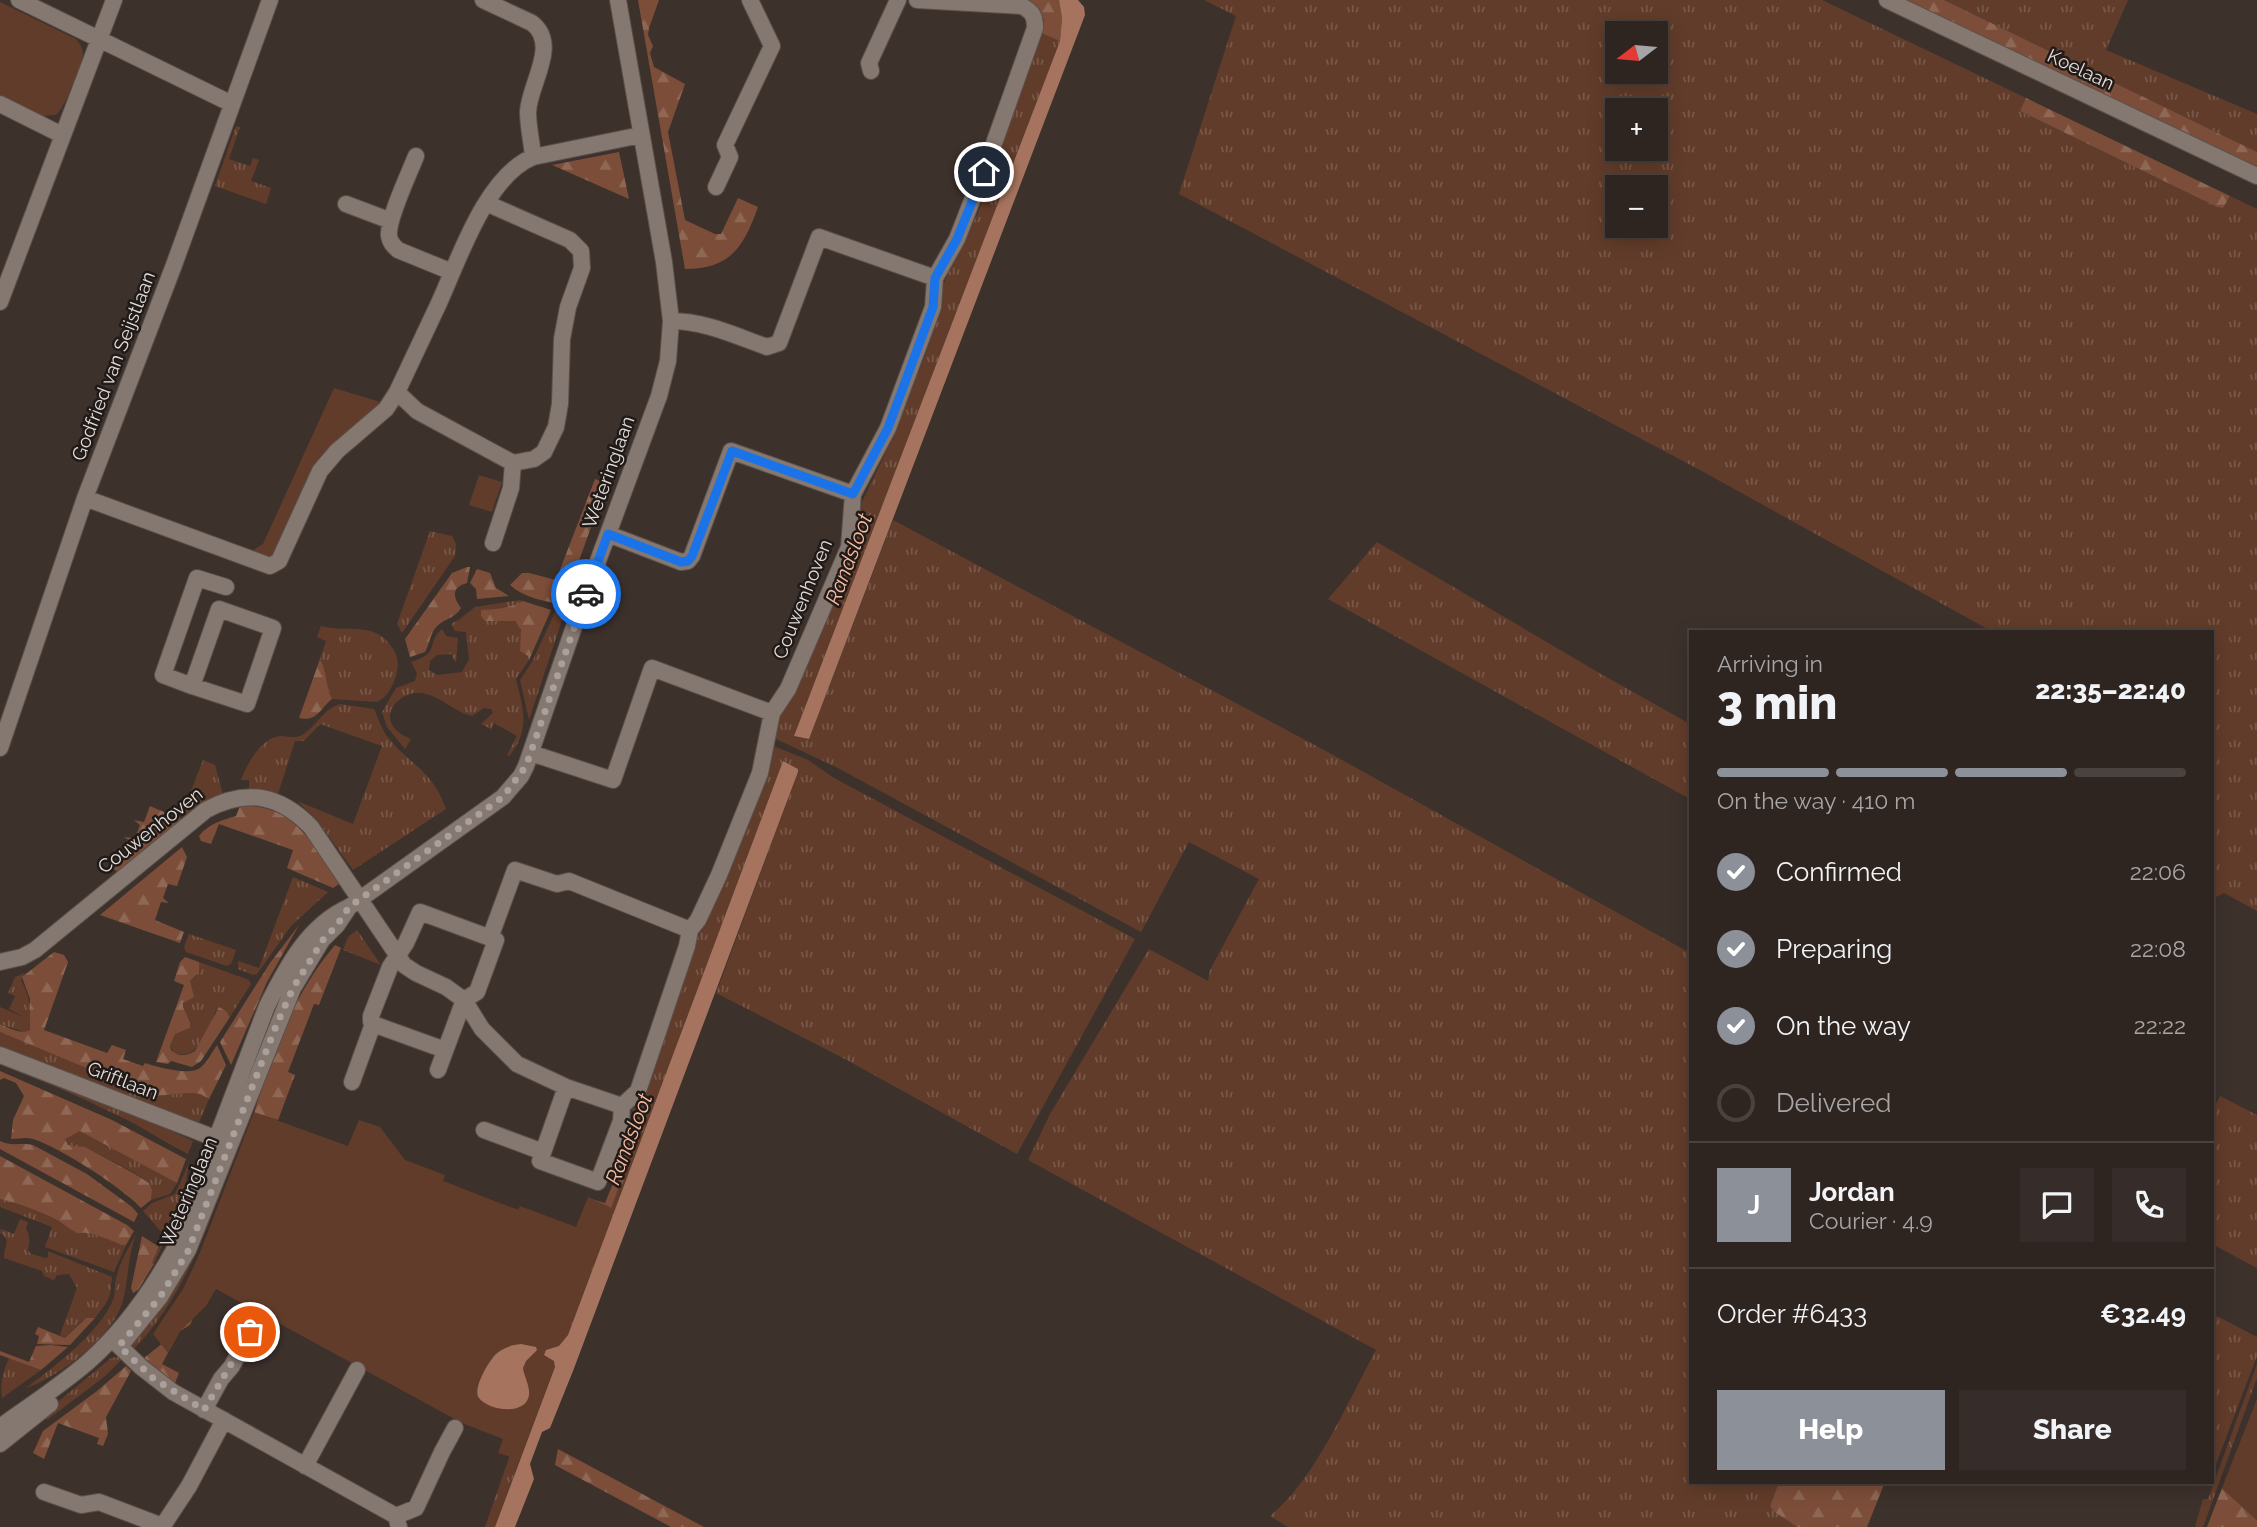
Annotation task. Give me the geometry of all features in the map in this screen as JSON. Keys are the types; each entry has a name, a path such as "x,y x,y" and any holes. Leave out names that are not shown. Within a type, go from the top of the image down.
{"street":[{"path":"19,0 232,104"},
{"path":"0,302 114,0"},
{"name":"Godfried van Seijstlaan","path":"0,748 3,726 85,498 174,265 270,0"},
{"path":"483,0 532,23 538,27 544,38 544,51 528,112 533,157"},
{"name":"Weteringlaan","path":"0,1444 5,1423 86,1377 115,1342 149,1313 173,1277 191,1242 224,1141 293,988 323,940 354,904 503,797 521,776 531,753 659,396 668,361 671,321 664,262 618,0"},
{"path":"716,187 730,157 725,145 772,46 750,0"},
{"path":"871,71 869,63 898,0"},
{"name":"Couwenhoven","path":"484,1130 543,1152 540,1161 598,1182 621,1121 622,1106 638,1091 690,930 698,920 719,875 760,774 772,713 788,689 849,547 853,494 888,428 933,307 935,278 957,239 1035,28 1032,12 1022,6 918,0"},
{"name":"Koelaan","path":"1887,0 2257,176"},
{"path":"0,104 62,135"},
{"path":"85,498 270,566 279,561 320,471 337,451 386,409 397,392 452,272 486,203 499,184 513,169 533,157 641,135"},
{"path":"416,156 391,221 389,237 398,250 452,272"},
{"path":"397,392 417,411 513,463 534,459 544,452 556,427 560,404 562,339 568,307 582,268 581,251 570,240 486,203"},
{"path":"346,204 391,221"},
{"path":"671,321 689,321 767,347 774,346 779,343 819,237 935,278"},
{"path":"608,534 681,562 688,561 732,451 853,494"},
{"path":"493,543 511,488 513,463"},
{"path":"192,686 219,609 273,628 247,704 192,686 163,676 197,578 226,587"},
{"path":"531,753 613,780 652,668 772,713"},
{"name":"Couwenhoven","path":"0,962 22,957 34,950 206,810 236,798 257,796 288,807 311,827 354,904 404,965 446,987 464,1000 482,1029 516,1065 566,1087 622,1106"},
{"path":"490,938 516,870 557,884 569,881 690,930"},
{"path":"352,1082 373,1024 371,1016 390,967 406,943 420,912 496,940 477,992 464,1000 438,1070"},
{"path":"373,1024 445,1050"},
{"name":"Griftlaan","path":"0,1055 224,1141"},
{"path":"543,1152 566,1087"},
{"path":"204,1410 260,1315"},
{"path":"115,1342 153,1378 398,1522 416,1508 455,1428"},
{"path":"305,1466 357,1370"},
{"path":"44,1492 81,1504 99,1502 162,1526 189,1486 224,1420"}],"green space":[{"path":"638,0 659,0 648,35 653,46 650,53 654,67 685,84 668,132 685,220 715,234 721,234 738,198 758,207 741,244 725,260 714,265 685,269"},
{"path":"999,0 1059,0 1062,18 1060,41 1041,33 1044,20 1035,7"},
{"path":"1204,0 1822,0 2026,98 2020,111 2217,207 2223,208 2230,196 2257,209 2257,911 2224,893 2214,898 2214,630 1989,630 1700,470 1179,194 1236,16"},
{"path":"1902,0 1944,0 2257,152 2257,169"},
{"path":"1944,0 2128,0 2106,50 2257,114 2257,152"},
{"path":"0,2 76,39 81,46 83,54 76,77 56,115 43,116 0,95"},
{"path":"1041,33 1060,41 794,736 809,739 893,520 1324,750 1689,952 1689,1484 1778,1484 1770,1506 1773,1511 1797,1527 1288,1527 1270,1516 1302,1482 1316,1461 1376,1350 1028,1160 1050,1114 1149,949 1208,981 1210,970 1259,879 1189,842 1141,932 836,767 776,739 773,735 778,715 856,523 862,502 895,433 926,353 949,269 978,213"},
{"path":"2026,98 2230,196 2223,208 2217,207 2020,111"},
{"path":"236,126 240,127 229,159 250,166 253,158 259,160 251,181 271,188 266,204 215,186"},
{"path":"619,152 629,199 552,165"},
{"path":"334,388 384,403 345,437 273,560 246,555 263,544"},
{"path":"479,475 502,482 492,512 469,505"},
{"path":"595,479 607,483 563,605 535,598 510,585 522,573 556,580"},
{"path":"430,531 452,536 456,544 455,556 402,633 397,624"},
{"path":"1377,542 1689,723 1689,798 1328,599"},
{"path":"470,567 467,583 458,587 455,593 461,608 437,626 425,652 410,657 405,639 452,573"},
{"path":"477,569 490,573 496,588 509,596 477,599 476,589 470,583"},
{"path":"523,601 514,607 481,610 485,621 512,620 519,626 520,650 529,660 516,679 523,709 523,728 509,756 507,755 517,736 494,723 491,729 481,724 493,713 491,709 484,708 472,716 422,693 407,695 391,710 392,724 398,732 411,739 405,749 387,727 382,712 396,688 415,681 417,673 411,662 430,651 442,629 446,636 458,638 456,663 451,654 437,655 430,661 429,670 437,675 462,672 469,659 466,632 455,631 451,624 475,607"},
{"path":"523,601 551,610 529,660 528,656 520,651 521,630 515,621 485,621 481,616 481,610 508,607"},
{"path":"555,612 564,614 529,720 520,680 532,662"},
{"path":"321,626 359,629 377,633 384,638 395,652 398,665 394,681 384,697 377,702 332,699 320,659 326,641 317,637"},
{"path":"320,659 332,699 314,717 299,718"},
{"path":"340,704 374,709 386,735 427,776 446,809 353,870 317,820 297,801 353,824 382,746 320,724 304,741 295,741 278,794 249,789 249,780 241,780 251,760 267,741 280,736 302,735 329,709"},
{"path":"771,745 808,760 834,778 1135,939 1017,1154 845,1059 716,993 798,772 798,769 783,761 495,1527 485,1527 518,1432 442,1181 463,1189 453,1193 545,1217 597,1239 644,1118 631,1110 639,1105 646,1090 704,916"},
{"path":"203,760 215,765 223,795 185,819 182,814"},
{"path":"150,806 164,812 164,816 174,819 179,817 183,821 118,872 112,868 113,862 122,863 130,841 124,837 135,838 140,825 134,820 144,822"},
{"path":"240,806 275,811 288,819 310,841 339,884 333,888 287,868 293,850 219,824 211,844 201,841 199,836 207,828 236,816"},
{"path":"182,847 187,857 177,886 168,884 163,898 169,903 161,902 155,920 184,932 180,943 100,915"},
{"path":"293,877 328,892 291,926 257,974 238,969 238,961 259,968"},
{"path":"299,925 267,982 231,1065 220,1042 270,963"},
{"path":"357,930 381,965 343,950 348,937"},
{"path":"189,934 236,950 231,964 227,966 186,952 184,947"},
{"path":"335,945 341,948 319,1005 314,1004 288,1072 295,1075 278,1120 254,1113 268,1069 296,1004"},
{"path":"54,952 64,955 68,962 44,1030 107,1053 112,1045 126,1050 123,1059 143,1066 145,1063 181,1071 200,1068 217,1045 226,1065 209,1099 191,1093 153,1096 0,1032 0,1024 19,1031 30,1030 30,999 22,977"},
{"path":"185,957 199,962 198,973 190,981 194,997 183,1003 190,1028 175,1034 171,1050 182,1055 195,1051 219,1007 230,1017 201,1061 192,1067 171,1061 168,1064 156,1062 184,985 174,981 180,962"},
{"path":"199,962 249,980 251,984 230,1017 229,1014 216,1010 197,1048 183,1054 174,1053 170,1046 175,1034 190,1028 190,1021 182,1007 191,986 190,981 200,968"},
{"path":"25,973 21,980 30,1005 30,1030 24,1032 0,1024 0,1007 26,1018 9,1009 15,996 8,993 15,977"},
{"path":"0,1032 153,1096 191,1093 209,1099 199,1123 0,1047"},
{"path":"0,1062 193,1141 188,1154 119,1116"},
{"path":"0,1071 112,1120 186,1159 177,1183 80,1131 65,1139 68,1145 85,1147 149,1183 152,1190 151,1200 141,1208 106,1179 58,1150 33,1139 11,1139 13,1120 24,1096 16,1083 4,1078 0,1080"},
{"path":"2220,1096 2257,1115 2257,1268 2214,1245 2214,1107"},
{"path":"254,1112 348,1146 359,1120 380,1127 405,1160 445,1175 443,1181 518,1210 520,1206 576,1227 588,1197 614,1209 520,1460 498,1453 503,1439 462,1423 216,1289 206,1306 180,1331 168,1353 153,1334 183,1289 199,1255"},
{"path":"638,1114 644,1118 597,1239 588,1198 605,1203 618,1171 612,1166 618,1168"},
{"path":"80,1130 177,1183 170,1194 151,1200 152,1190 149,1183 135,1173 85,1147 68,1145 65,1139"},
{"path":"0,1141 33,1145 87,1174 132,1207 138,1214 134,1222 0,1149"},
{"path":"0,1156 127,1225 134,1231 126,1245 93,1234 77,1233 44,1214 0,1199"},
{"path":"189,1163 183,1198 154,1264 152,1263 165,1236 143,1211 152,1203 175,1194"},
{"path":"226,1174 205,1233 179,1287 158,1320 133,1350 129,1345"},
{"path":"0,1199 11,1200 41,1212 74,1232 88,1233 126,1245 114,1272 45,1247 52,1227 0,1207"},
{"path":"20,1219 28,1222 28,1250 31,1254 46,1258 48,1251 112,1277 110,1295 95,1318 83,1320 65,1338 60,1335 77,1288 69,1274 57,1275 54,1280 44,1276 42,1271 4,1258 7,1241 0,1233 1,1229 14,1234"},
{"path":"136,1235 122,1304 107,1330 82,1355 54,1375 26,1388 75,1348 107,1312 114,1297 119,1268"},
{"path":"142,1236 159,1247 152,1263 154,1264 138,1290 133,1293 131,1288"},
{"path":"2217,1316 2257,1337 2257,1356 2216,1464 2214,1463 2214,1322"},
{"path":"86,1318 95,1318 70,1345 37,1344 39,1336 35,1334 38,1327 65,1338"},
{"path":"193,1319 190,1325 180,1331 162,1364 179,1373 175,1383 144,1358"},
{"path":"36,1346 68,1347 41,1370 0,1355 0,1351 29,1362"},
{"path":"9,1358 41,1370 2,1398 2,1378"},
{"path":"111,1358 123,1358 104,1377 47,1420 42,1415"},
{"path":"2257,1364 2257,1378 2203,1527 2195,1527 2203,1499 2208,1499"},
{"path":"126,1366 131,1371 106,1417 108,1434 103,1446 97,1444 99,1438 58,1423 44,1459 33,1453 43,1431"},
{"path":"2257,1399 2257,1520 2222,1488"},
{"path":"558,1449 704,1527 671,1527 555,1465"},
{"path":"1778,1484 1884,1484 1867,1527 1797,1527 1773,1511 1770,1506"},
{"path":"2222,1488 2257,1520 2257,1527 2207,1527"}],"shaded area":[{"path":"1059,0 1078,0 1084,7 1085,15 809,739 794,736 1060,41 1062,18"},
{"path":"783,761 798,769 798,772 573,1371 550,1428 542,1432 530,1464 534,1479 515,1527 495,1527 555,1367 554,1361 544,1355 546,1350 559,1346 568,1335"},
{"path":"521,1344 536,1347 537,1350 523,1368 529,1391 526,1402 514,1409 491,1406 477,1394 482,1375 501,1350"}],"way so far":[{"path":"250,1332 204,1410 153,1378 119,1346 160,1297 188,1251 276,1026 306,964 349,907 503,797 521,776 586,594"}],"route":[{"path":"586,594 608,534 681,562 688,561 732,451 853,494 888,428 933,307 935,278 957,239 984,172"}],"water label":[{"name":"Randsloot","path":"849,559"},
{"name":"Randsloot","path":"629,1139"}]}
